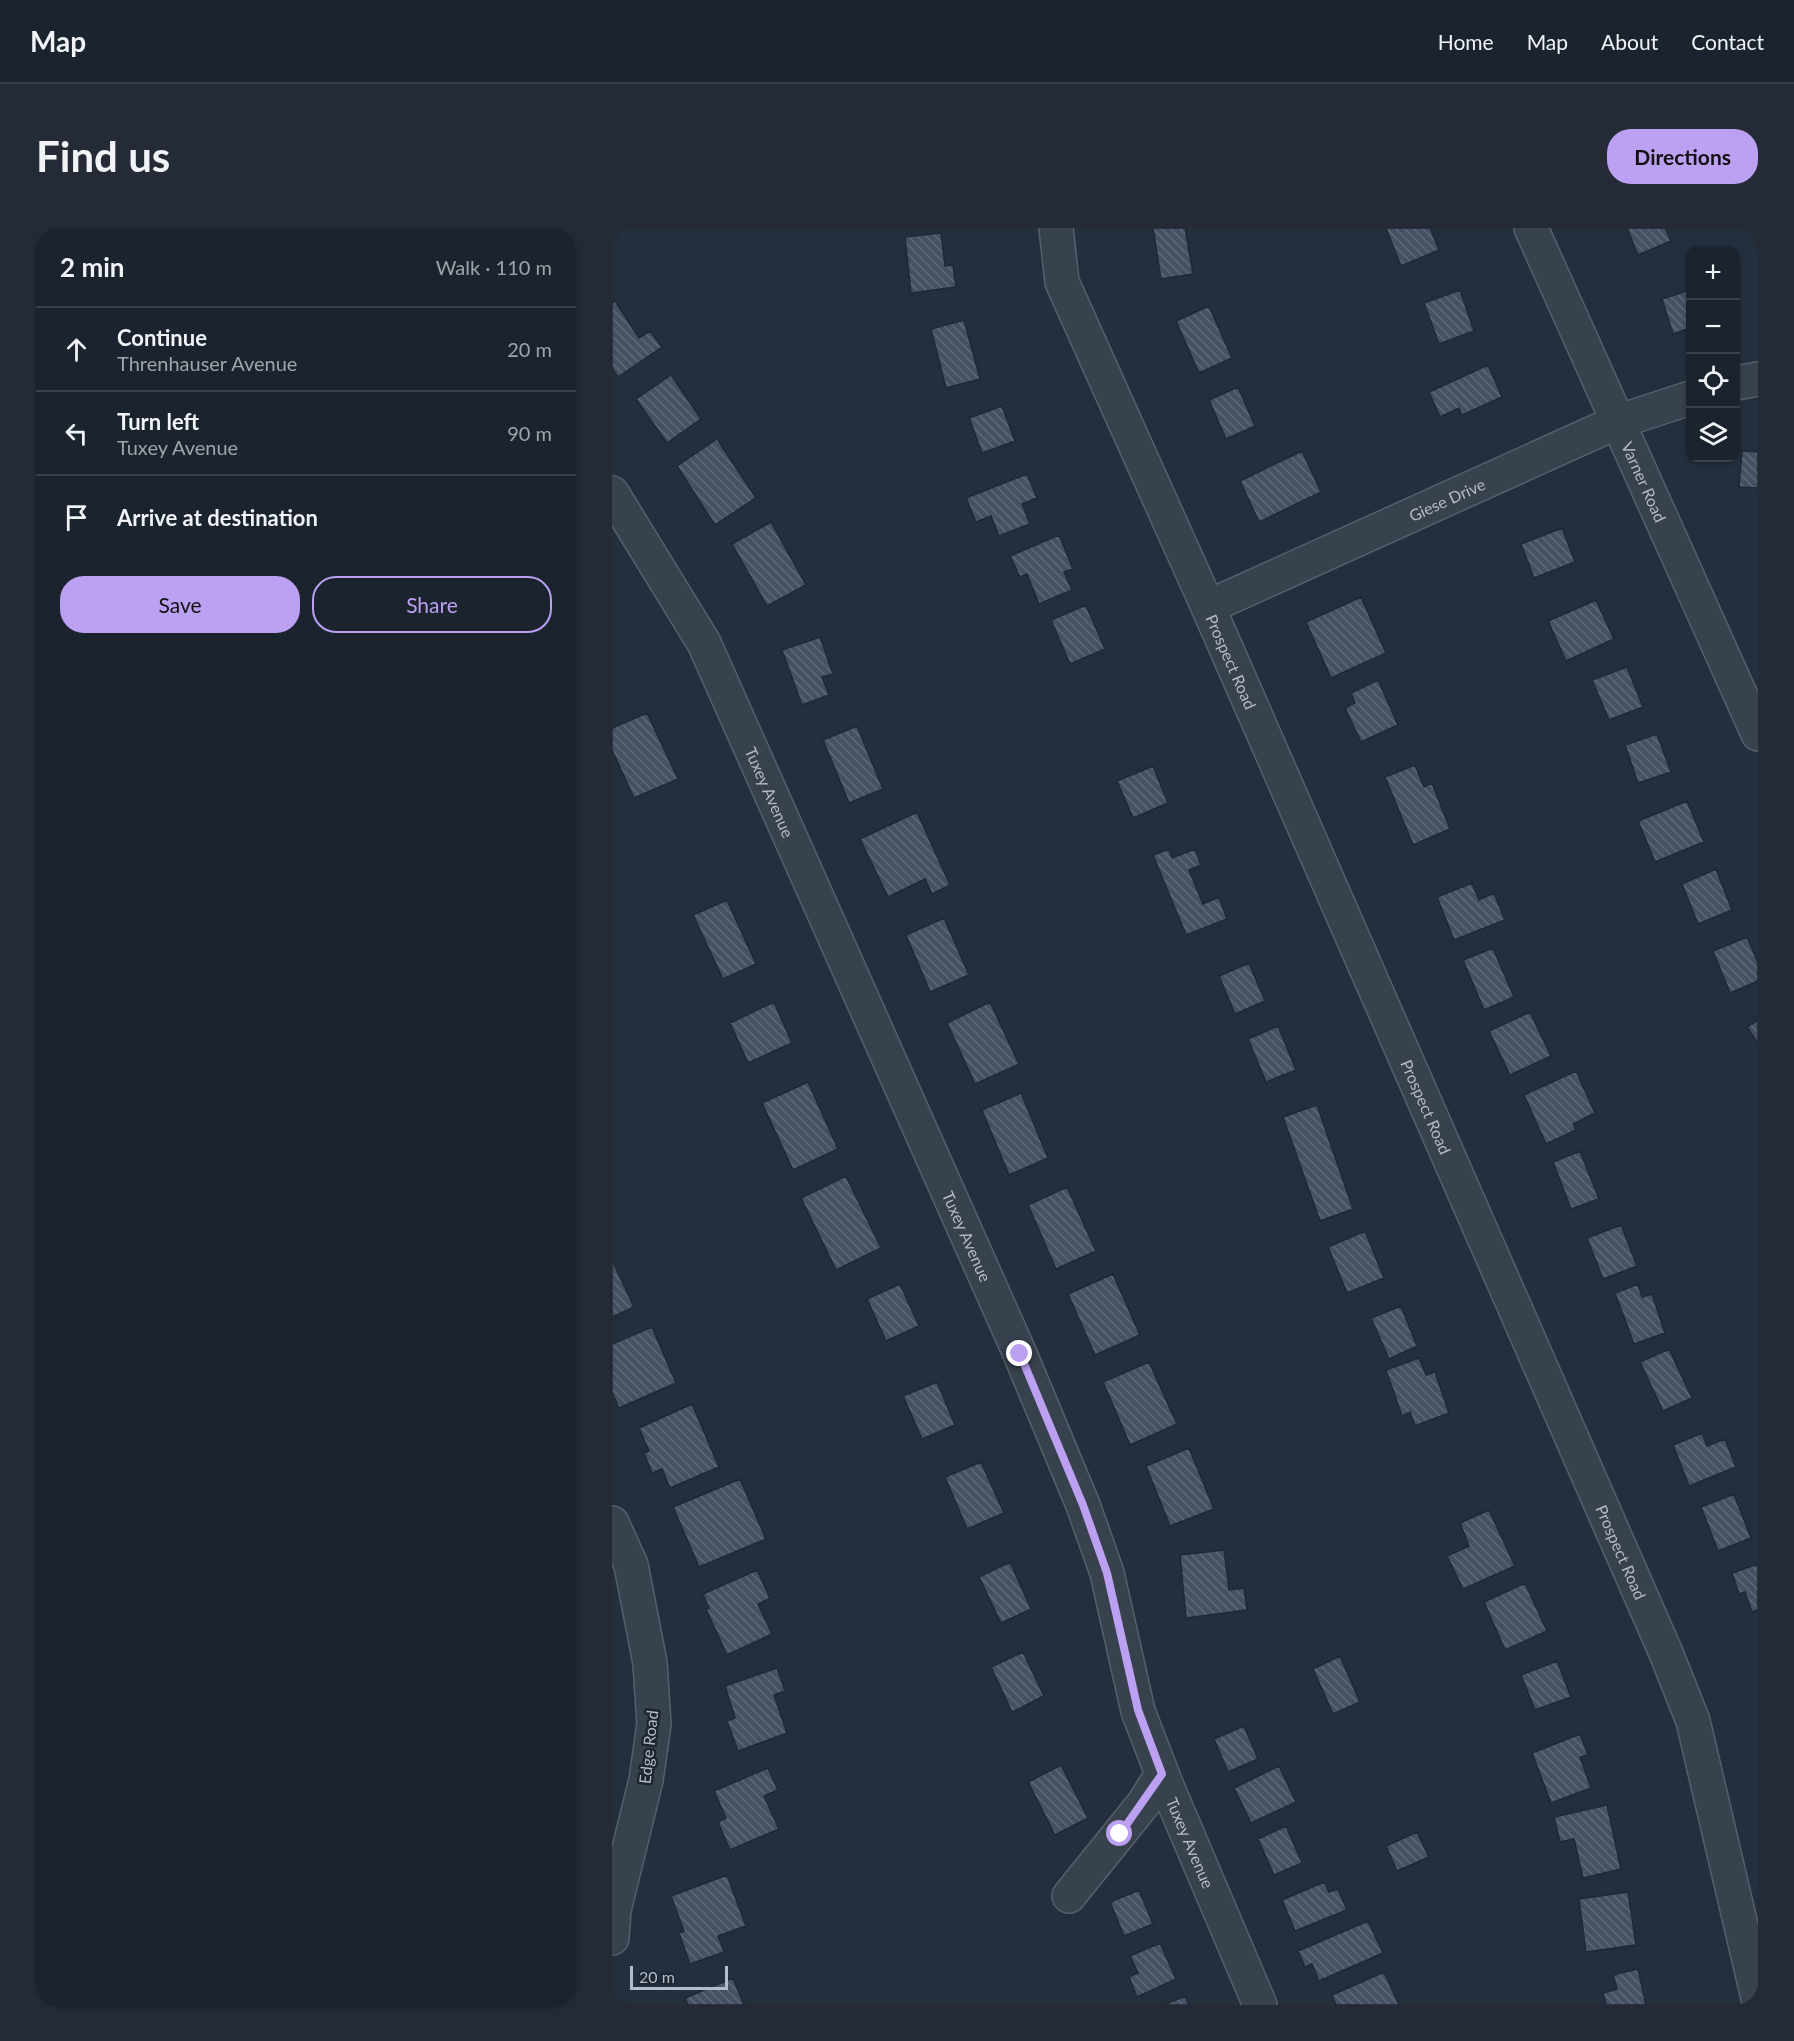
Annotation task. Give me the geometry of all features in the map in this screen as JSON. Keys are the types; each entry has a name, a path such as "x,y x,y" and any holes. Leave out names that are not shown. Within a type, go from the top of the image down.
{"street":[{"name":"Prospect Road","path":"1056,228 1062,282 1208,607 1661,1642 1693,1721 1758,1998"},
{"name":"Varner Road","path":"1531,228 1758,734"},
{"path":"1740,382 1758,379"},
{"name":"Giese Drive","path":"1208,607 1617,422 1686,399"},
{"name":"Tuxey Avenue","path":"612,494 704,643 1020,1354 1083,1505 1107,1573 1138,1710 1162,1774 1260,2005"},
{"name":"Edge Road","path":"612,1523 631,1565 650,1664 654,1724 646,1780 614,1910 612,1938"},
{"path":"1069,1896 1120,1834 1162,1774"}],"building":[{"path":"1153,228 1185,228 1193,274 1161,279"},
{"path":"1386,228 1430,228 1439,250 1401,266"},
{"path":"1627,228 1665,228 1671,241 1638,255"},
{"path":"941,233 945,266 953,265 956,287 911,293 905,237"},
{"path":"1460,290 1474,331 1439,344 1424,303"},
{"path":"1686,291 1686,329 1673,334 1662,299"},
{"path":"615,301 639,338 650,331 662,347 618,377 612,368 612,303"},
{"path":"1209,306 1232,358 1199,373 1176,321"},
{"path":"964,320 980,379 946,388 931,329"},
{"path":"1488,365 1502,397 1462,415 1459,408 1440,417 1429,392"},
{"path":"671,375 701,419 667,443 636,399"},
{"path":"1238,387 1255,426 1226,439 1209,400"},
{"path":"1002,406 1015,441 982,453 969,418"},
{"path":"717,439 756,498 715,525 677,466"},
{"path":"1302,451 1321,492 1259,522 1240,481"},
{"path":"1742,451 1758,452 1758,488 1739,487"},
{"path":"1027,474 1037,498 1022,504 1030,524 999,536 991,516 976,522 966,498"},
{"path":"771,522 806,585 767,606 732,544"},
{"path":"1562,528 1575,562 1534,578 1521,544"},
{"path":"1059,535 1073,569 1064,572 1072,590 1039,604 1027,574 1020,577 1010,556"},
{"path":"1361,597 1386,653 1331,678 1306,622"},
{"path":"1596,600 1614,639 1566,661 1548,621"},
{"path":"1086,605 1105,649 1070,664 1051,620"},
{"path":"820,637 833,674 822,677 829,695 802,705 782,650"},
{"path":"1627,667 1643,707 1609,720 1592,680"},
{"path":"1378,680 1398,725 1361,742 1345,708 1355,703 1351,693"},
{"path":"647,713 678,779 634,798 612,750 612,728"},
{"path":"857,726 883,789 849,803 823,740"},
{"path":"1657,734 1671,772 1638,783 1625,745"},
{"path":"1415,765 1424,787 1432,783 1450,829 1413,845 1385,777"},
{"path":"1153,766 1168,803 1133,818 1117,781"},
{"path":"1687,801 1704,842 1655,862 1638,821"},
{"path":"917,812 950,885 932,894 925,879 888,897 860,839"},
{"path":"1169,849 1172,858 1195,849 1201,865 1189,870 1203,904 1219,897 1227,919 1186,935 1153,855"},
{"path":"1716,869 1732,910 1698,924 1682,884"},
{"path":"1472,883 1479,900 1494,893 1505,920 1454,940 1437,897"},
{"path":"727,900 756,964 723,979 693,915"},
{"path":"944,918 969,975 930,992 906,935"},
{"path":"1747,937 1758,963 1758,981 1730,993 1713,951"},
{"path":"1493,948 1514,997 1484,1010 1463,960"},
{"path":"1249,963 1265,1001 1235,1014 1219,976"},
{"path":"774,1002 792,1043 748,1063 730,1023"},
{"path":"990,1002 1019,1064 975,1084 947,1023"},
{"path":"1530,1012 1551,1056 1510,1075 1489,1031"},
{"path":"1758,1020 1758,1043 1747,1027"},
{"path":"1278,1026 1296,1070 1266,1082 1248,1039"},
{"path":"1576,1071 1595,1113 1573,1124 1576,1130 1546,1144 1524,1095"},
{"path":"808,1082 838,1149 793,1170 762,1103"},
{"path":"1021,1093 1048,1158 1009,1175 982,1110"},
{"path":"1317,1105 1353,1209 1320,1221 1283,1117"},
{"path":"1580,1151 1599,1199 1571,1209 1553,1162"},
{"path":"846,1176 881,1248 836,1270 801,1198"},
{"path":"1067,1187 1096,1251 1056,1269 1028,1205"},
{"path":"1621,1225 1637,1266 1603,1279 1587,1238"},
{"path":"1365,1231 1384,1278 1347,1293 1328,1247"},
{"path":"612,1260 634,1307 612,1317"},
{"path":"1113,1274 1140,1335 1095,1355 1068,1294"},
{"path":"900,1284 919,1326 886,1341 867,1299"},
{"path":"1638,1284 1642,1297 1652,1294 1665,1333 1634,1344 1615,1293"},
{"path":"1401,1306 1417,1346 1389,1359 1371,1318"},
{"path":"652,1327 676,1383 619,1408 612,1392 612,1344"},
{"path":"1669,1349 1692,1398 1663,1411 1640,1362"},
{"path":"1419,1358 1426,1375 1435,1372 1449,1413 1415,1426 1410,1412 1402,1416 1386,1370"},
{"path":"1149,1362 1177,1424 1130,1445 1103,1382"},
{"path":"937,1382 955,1425 922,1439 903,1396"},
{"path":"692,1404 719,1467 670,1488 662,1469 652,1473 644,1453 649,1451 639,1428"},
{"path":"1702,1433 1707,1446 1725,1439 1736,1467 1689,1486 1673,1445"},
{"path":"1189,1448 1214,1509 1170,1526 1146,1466"},
{"path":"981,1462 1004,1513 967,1529 945,1477"},
{"path":"740,1479 766,1539 699,1567 673,1507"},
{"path":"1734,1494 1751,1538 1718,1551 1701,1507"},
{"path":"1489,1510 1515,1566 1463,1589 1447,1556 1469,1546 1460,1523"},
{"path":"1224,1550 1229,1590 1244,1588 1247,1610 1186,1618 1180,1555"},
{"path":"1010,1562 1031,1609 1001,1623 979,1577"},
{"path":"1758,1564 1758,1610 1752,1612 1745,1592 1739,1594 1732,1573"},
{"path":"757,1570 770,1598 758,1604 772,1634 727,1655 706,1609 709,1608 703,1594"},
{"path":"1525,1583 1547,1631 1505,1650 1484,1602"},
{"path":"1023,1652 1044,1696 1012,1712 991,1667"},
{"path":"1340,1656 1360,1702 1333,1714 1313,1669"},
{"path":"1557,1661 1571,1697 1535,1710 1521,1675"},
{"path":"777,1668 785,1691 774,1695 787,1733 738,1751 727,1721 735,1718 725,1686"},
{"path":"1244,1726 1258,1759 1228,1772 1214,1739"},
{"path":"1580,1734 1588,1755 1580,1757 1591,1788 1551,1803 1532,1753"},
{"path":"1061,1765 1088,1818 1055,1835 1028,1782"},
{"path":"1279,1766 1296,1802 1251,1823 1234,1788"},
{"path":"768,1768 778,1790 764,1796 779,1829 730,1850 718,1822 726,1818 714,1791"},
{"path":"1607,1805 1621,1869 1583,1878 1574,1839 1560,1842 1554,1817"},
{"path":"1286,1826 1302,1863 1274,1875 1258,1839"},
{"path":"1417,1832 1429,1857 1397,1871 1386,1846"},
{"path":"727,1875 746,1926 718,1936 724,1952 690,1964 679,1933 684,1931 671,1896"},
{"path":"1324,1882 1329,1892 1338,1889 1347,1910 1295,1931 1282,1900"},
{"path":"1139,1890 1153,1924 1124,1936 1110,1902"},
{"path":"1628,1892 1636,1945 1586,1952 1579,1899"},
{"path":"1368,1921 1383,1953 1319,1981 1312,1964 1305,1967 1298,1951"},
{"path":"1160,1943 1176,1979 1137,1997 1129,1977 1138,1973 1130,1956"},
{"path":"1638,1969 1646,2005 1606,2005 1603,1993 1617,1989 1613,1975"},
{"path":"1384,1972 1399,2005 1336,2005 1332,1995"},
{"path":"733,1978 744,2005 688,2005 685,1998"},
{"path":"1185,1996 1189,2005 1164,2005"}],"route":[{"path":"1020,1354 1083,1505 1107,1573 1138,1710 1162,1774 1144,1803 1120,1834"}]}
